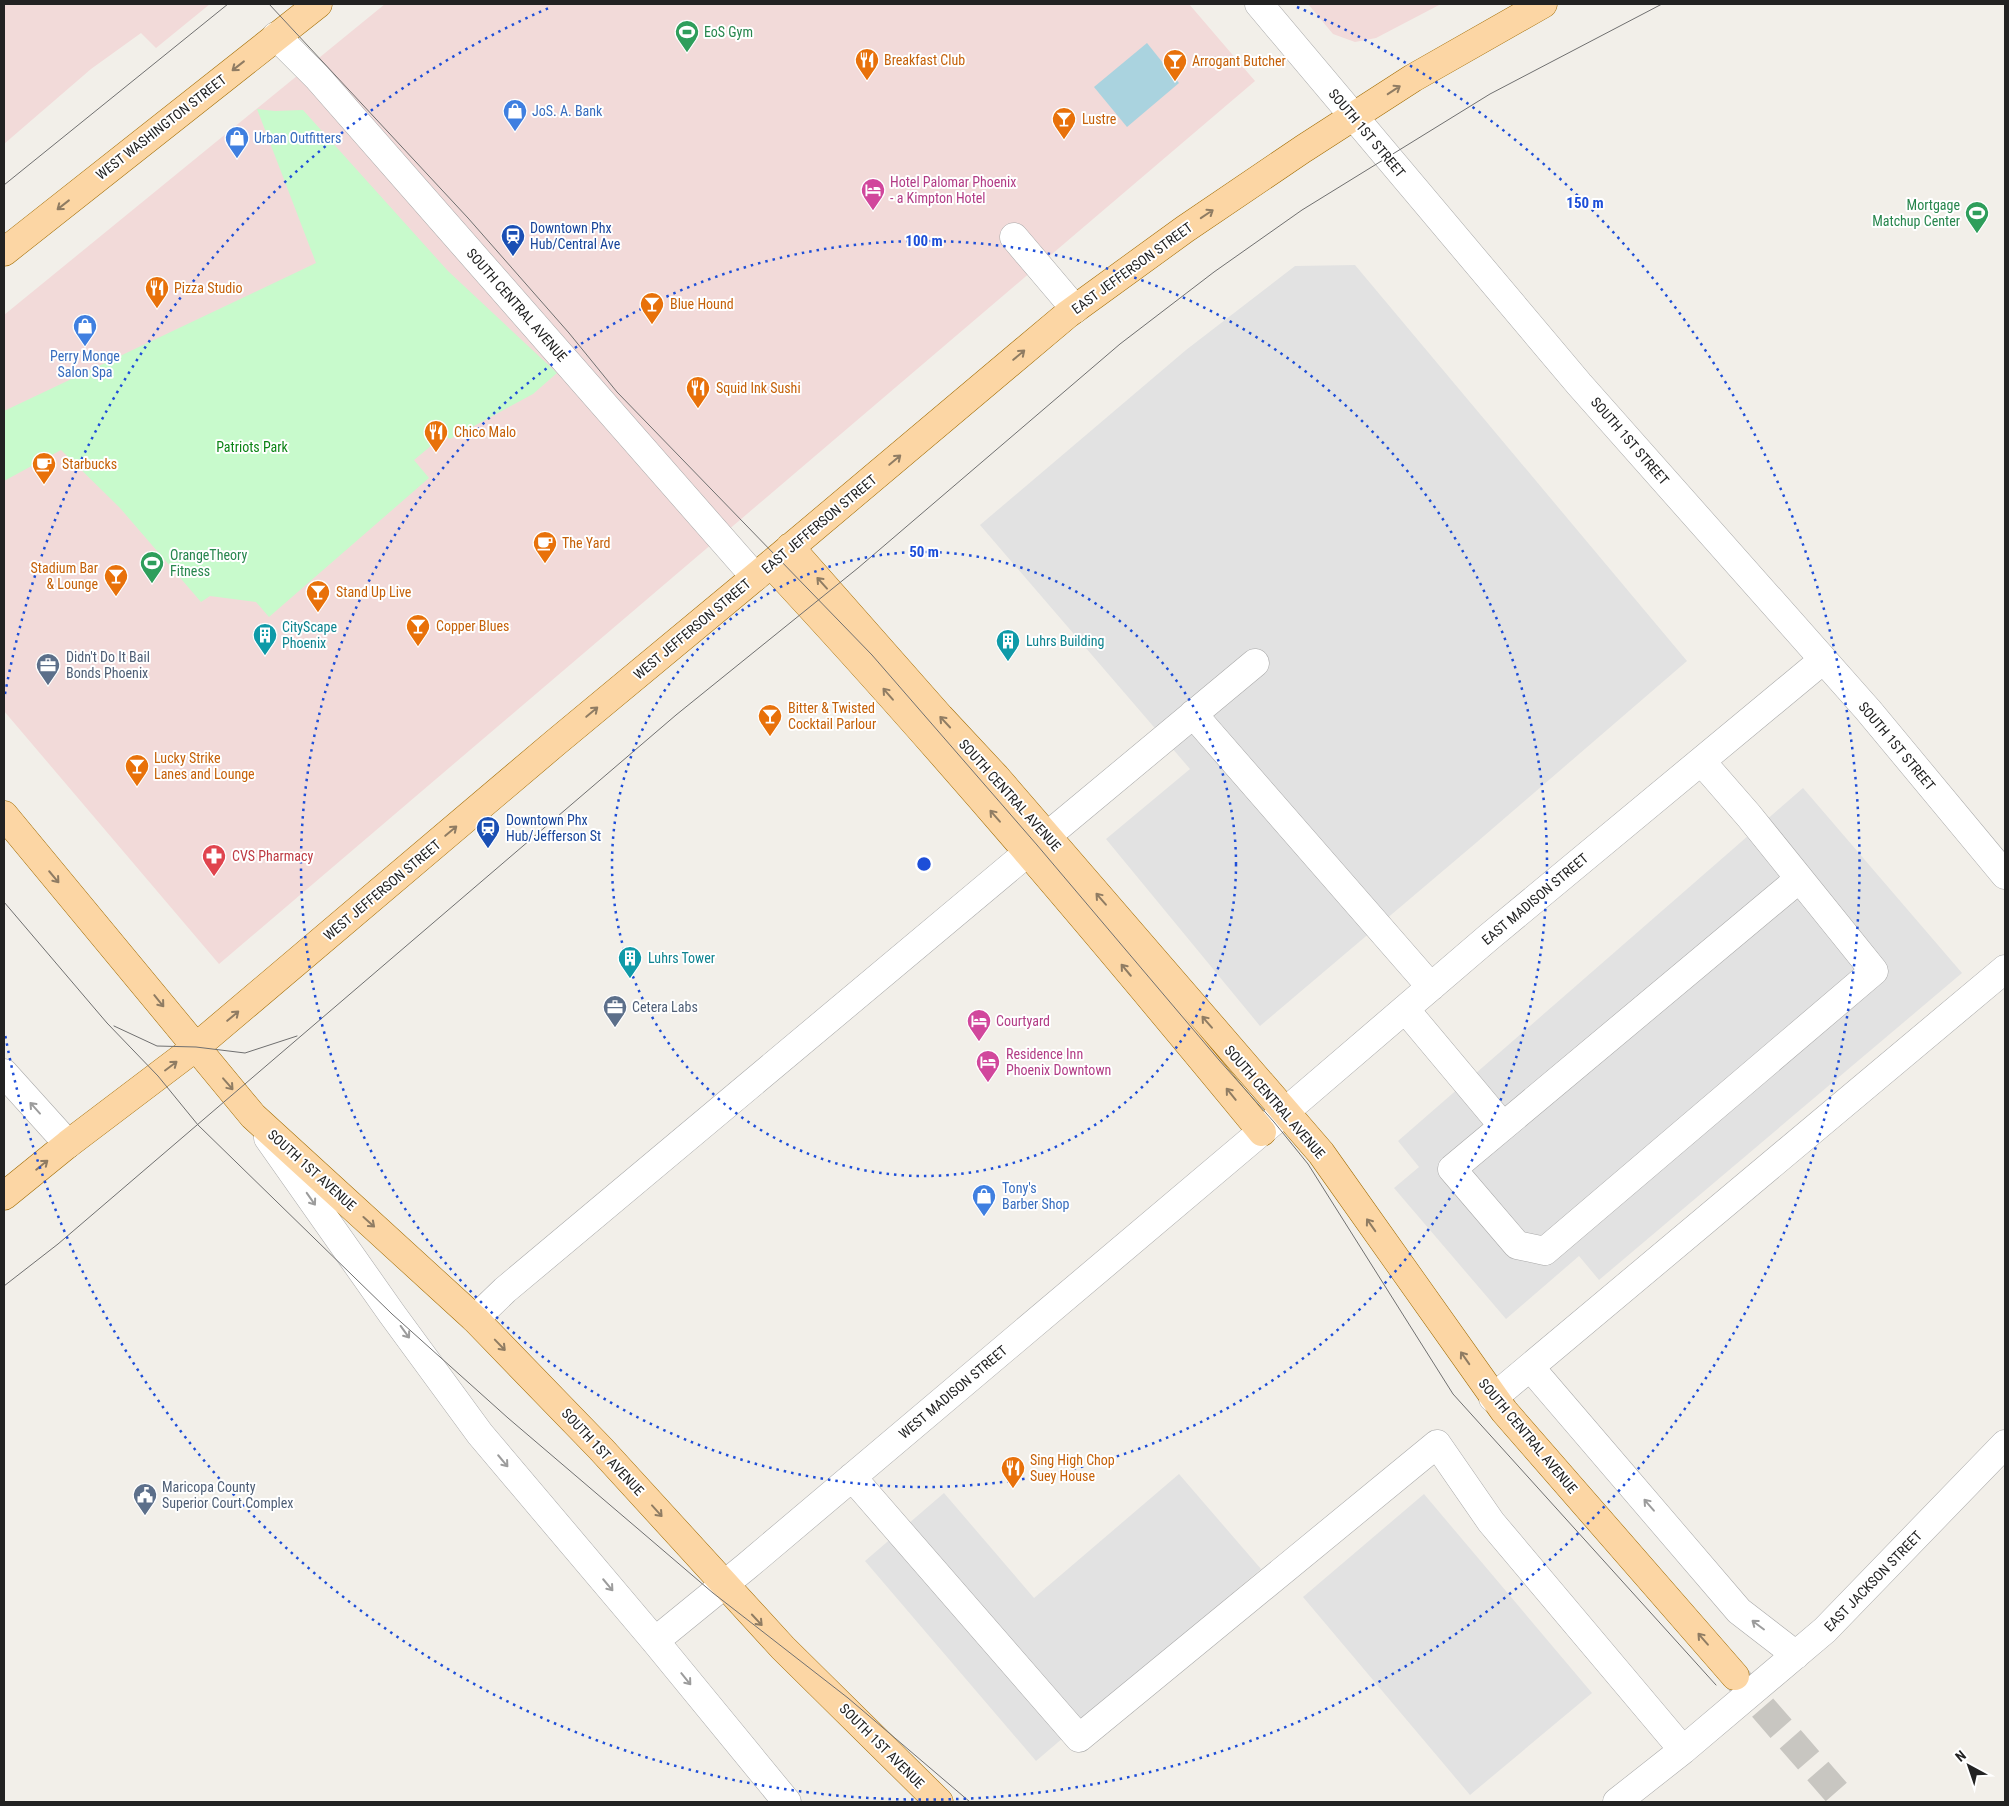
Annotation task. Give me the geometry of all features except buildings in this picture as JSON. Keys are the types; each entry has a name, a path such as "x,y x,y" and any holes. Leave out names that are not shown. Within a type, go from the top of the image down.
{"main road":[{"name":"WEST WASHINGTON STREET","path":"4,252 318,4"},
{"name":"EAST JEFFERSON STREET","path":"772,563 1075,309 1185,229 1303,149 1413,78 1542,4"},
{"path":"772,563 1037,844 1256,1136"},
{"name":"WEST JEFFERSON STREET","path":"4,1196 68,1144 196,1047 547,750 772,563"},
{"name":"SOUTH 1ST AVENUE","path":"4,815 253,1116 475,1319 601,1449 783,1648 939,1802"},
{"name":"SOUTH CENTRAL AVENUE","path":"1037,844 1321,1153 1493,1398 1735,1676"}],"street":[{"name":"SOUTH 1ST STREET","path":"1259,4 1579,384 1868,710 2005,875"},
{"name":"SOUTH CENTRAL AVENUE","path":"276,36 317,77 693,505 772,563"},
{"path":"1014,237 1075,309"},
{"name":"EAST MADISON STREET","path":"1256,1136 1431,987 1823,660"},
{"path":"475,1319 505,1290 1255,663"},
{"path":"1193,714 1431,987"},
{"path":"1702,762 1749,816 1874,971 1545,1251 1518,1245 1452,1169 1799,879"},
{"path":"1493,1398 2005,969"},
{"path":"1405,1009 1503,1126"},
{"path":"4,1073 68,1144"},
{"name":"SOUTH 1ST AVENUE","path":"253,1116 392,1314 480,1434 655,1641 787,1802"},
{"name":"WEST MADISON STREET","path":"655,1641 724,1585 1256,1136"},
{"path":"1530,1367 1739,1611 1796,1655"},
{"path":"852,1477 1079,1738 1437,1444 1490,1522 1683,1750"},
{"name":"EAST JACKSON STREET","path":"1617,1802 1683,1750 1825,1630 2005,1444"}],"shaded area":[{"path":"4,4 210,4 156,48 141,33 91,69 4,144"},
{"path":"385,4 1189,4 1255,81 219,964 4,711 4,315"},
{"path":"1308,4 1441,4 1376,38 1355,42 1333,34"},
{"path":"1355,265 1687,661 1260,1026 1106,839 1190,769 980,525 1186,350 1295,266"},
{"path":"1803,788 1962,973 1599,1280 1579,1256 1506,1319 1394,1188 1419,1167 1398,1141"},
{"path":"1179,1474 1261,1569 1036,1761 865,1561 944,1493 1034,1598"},
{"path":"1424,1494 1592,1693 1470,1795 1303,1597"}],"green space":[{"name":"Patriots Park","path":"257,109 275,111 303,110 448,271 557,373 533,394 450,439 444,435 414,460 429,478 269,617 256,602 210,596 201,602 120,508 61,450 4,481 4,411 316,263"}],"water":[{"path":"1147,43 1179,83 1127,127 1094,87"}],"tunnel":[{"path":"1735,1676 1845,1802"}],"tram line":[{"path":"4,185 228,4"},
{"path":"269,4 468,218 569,333 617,392 872,655 1037,845 1308,1164 1453,1394 1716,1685"},
{"path":"4,1286 58,1244 676,715 858,568 1120,344 1214,272 1302,210 1490,94 1662,4"},
{"path":"4,902 107,1023 158,1076 198,1125 392,1314 508,1418 713,1593 848,1698 970,1802"},
{"path":"114,1026 157,1046 196,1047 245,1053 297,1036"}],"place":[{"name":"EoS Gym","path":"687,53"},
{"name":"Breakfast Club","path":"867,81"},
{"name":"Arrogant Butcher","path":"1175,82"},
{"name":"JoS. A. Bank","path":"515,132"},
{"name":"Lustre","path":"1064,140"},
{"name":"Urban Outfitters","path":"237,159"},
{"name":"Hotel Palomar Phoenix - a Kimpton Hotel","path":"873,211"},
{"name":"Mortgage Matchup Center","path":"1977,234"},
{"name":"Downtown Phx Hub/Central Ave","path":"513,257"},
{"name":"Pizza Studio","path":"157,309"},
{"name":"Blue Hound","path":"652,325"},
{"name":"Perry Monge Salon Spa","path":"85,347"},
{"name":"Squid Ink Sushi","path":"698,409"},
{"name":"Chico Malo","path":"436,453"},
{"name":"Starbucks","path":"44,485"},
{"name":"The Yard","path":"545,564"},
{"name":"OrangeTheory Fitness","path":"152,584"},
{"name":"Stadium Bar & Lounge","path":"116,597"},
{"name":"Stand Up Live","path":"318,613"},
{"name":"Copper Blues","path":"418,647"},
{"name":"CityScape Phoenix","path":"265,656"},
{"name":"Luhrs Building","path":"1008,662"},
{"name":"Didn't Do It Bail Bonds Phoenix","path":"48,686"},
{"name":"Bitter & Twisted Cocktail Parlour","path":"770,737"},
{"name":"Lucky Strike Lanes and Lounge","path":"137,787"},
{"name":"Downtown Phx Hub/Jefferson St","path":"488,849"},
{"name":"CVS Pharmacy","path":"214,877"},
{"name":"Luhrs Tower","path":"630,979"},
{"name":"Cetera Labs","path":"615,1028"},
{"name":"Courtyard","path":"979,1042"},
{"name":"Residence Inn Phoenix Downtown","path":"988,1083"},
{"name":"Tony's Barber Shop","path":"984,1217"},
{"name":"Sing High Chop Suey House","path":"1013,1489"},
{"name":"Maricopa County Superior Court Complex","path":"145,1516"}]}
